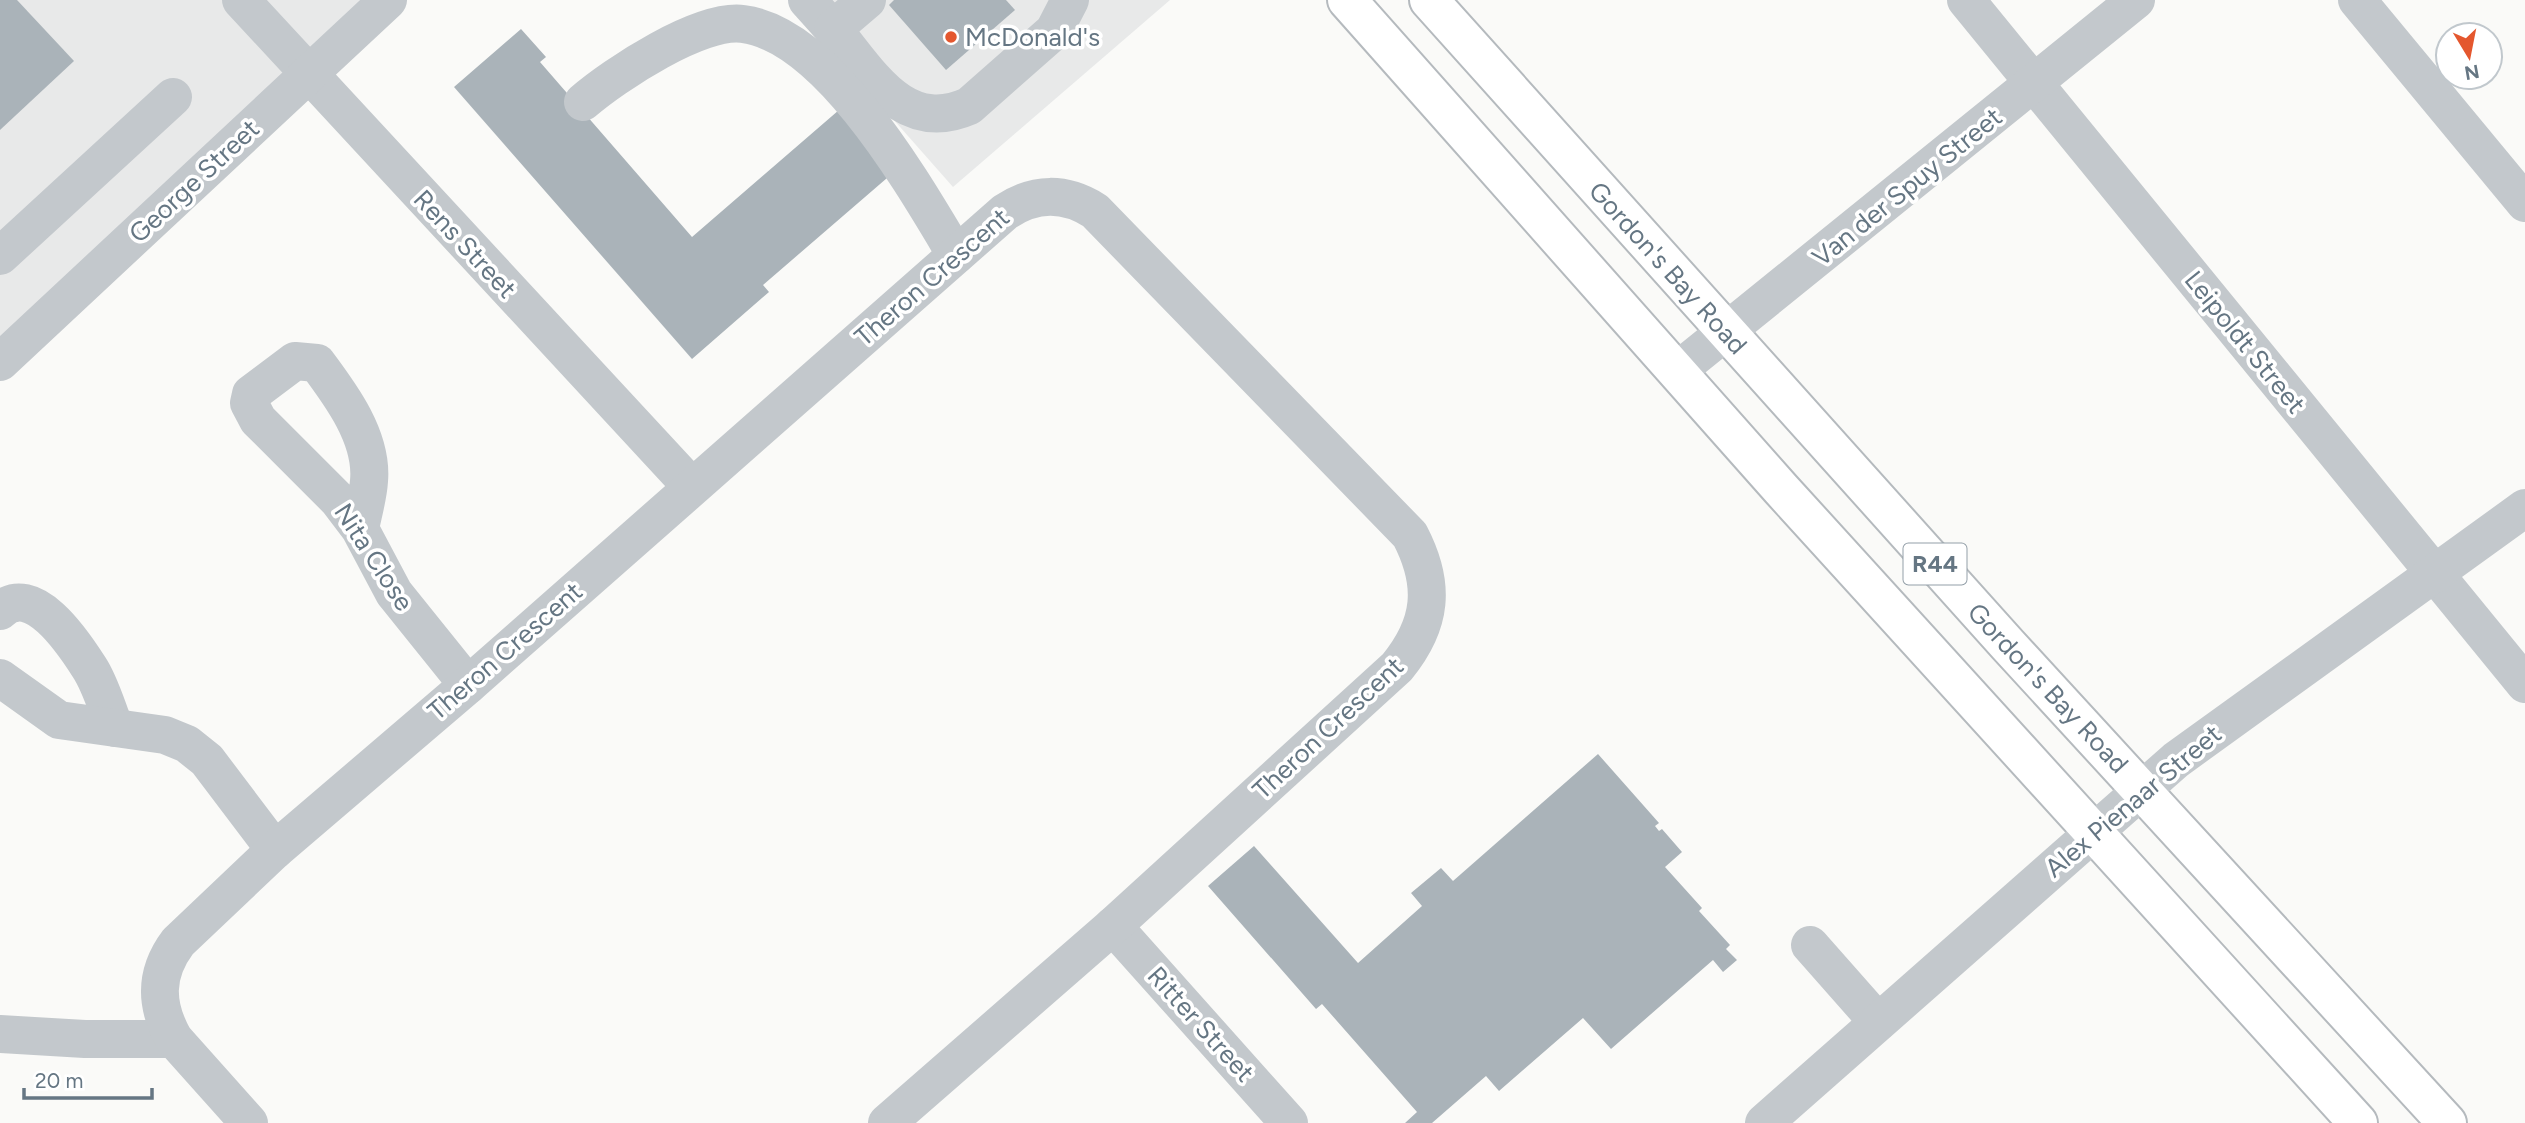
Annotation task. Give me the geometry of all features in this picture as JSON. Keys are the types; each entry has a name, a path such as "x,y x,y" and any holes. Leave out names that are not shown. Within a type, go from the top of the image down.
{"main road":[{"name":"R44","path":"1347,0 1677,372 2358,1123"},
{"name":"Gordon's Bay Road","path":"1429,0 1724,331 2447,1123"}],"street":[{"name":"Rens Street","path":"241,0 691,486"},
{"name":"George Street","path":"4,351 388,0"},
{"path":"807,0 901,104 928,114 943,114 970,106 1054,31 1070,0"},
{"path":"833,29 867,0"},
{"name":"Leipoldt Street","path":"1966,0 2525,684"},
{"name":"Van der Spuy Street","path":"1677,372 1724,331 1763,304 2136,0"},
{"path":"2357,0 2525,203"},
{"path":"583,102 600,86 653,53 700,32 739,23 769,29 798,46 880,133 956,255"},
{"path":"0,256 173,97"},
{"name":"Theron Crescent","path":"249,1123 174,1039 159,1004 160,978 168,955 178,942 275,850 468,685 1005,212 1030,199 1062,197 1080,201 1095,211 1410,535 1425,571 1428,590 1421,631 1397,667 1113,926 887,1123"},
{"name":"Nita Close","path":"360,529 369,479 365,448 350,412 317,363 295,361 257,388 249,403 258,421 338,500 360,529 394,593 468,685"},
{"name":"Alex Pienaar Street","path":"1764,1123 2176,760 2525,508"},
{"path":"0,611 6,605 21,601 33,602 43,611 90,668 115,728"},
{"path":"0,678 60,720 165,735 187,744 207,760 275,850"},
{"name":"Ritter Street","path":"1113,926 1289,1123"},
{"path":"1810,945 1878,1022"},
{"path":"0,1034 85,1039 174,1039"}],"shaded area":[{"path":"0,0 388,0 0,365"},
{"path":"788,0 1170,0 953,187"}],"building":[{"path":"0,0 17,0 74,61 0,130"},
{"name":"McDonald's","path":"894,0 1006,0 1015,10 946,70 889,5"},
{"path":"521,29 546,57 540,62 692,237 839,110 894,172 763,285 769,292 692,359 454,87"},
{"path":"1598,754 1659,823 1655,826 1659,831 1662,829 1682,852 1665,867 1702,908 1699,911 1730,945 1726,949 1737,960 1723,972 1713,960 1611,1049 1583,1018 1499,1091 1486,1076 1432,1123 1405,1123 1417,1112 1322,1004 1316,1009 1208,886 1254,846 1358,963 1422,906 1411,893 1441,868 1453,881"}],"place":[{"name":"McDonald's","path":"951,37"}]}
